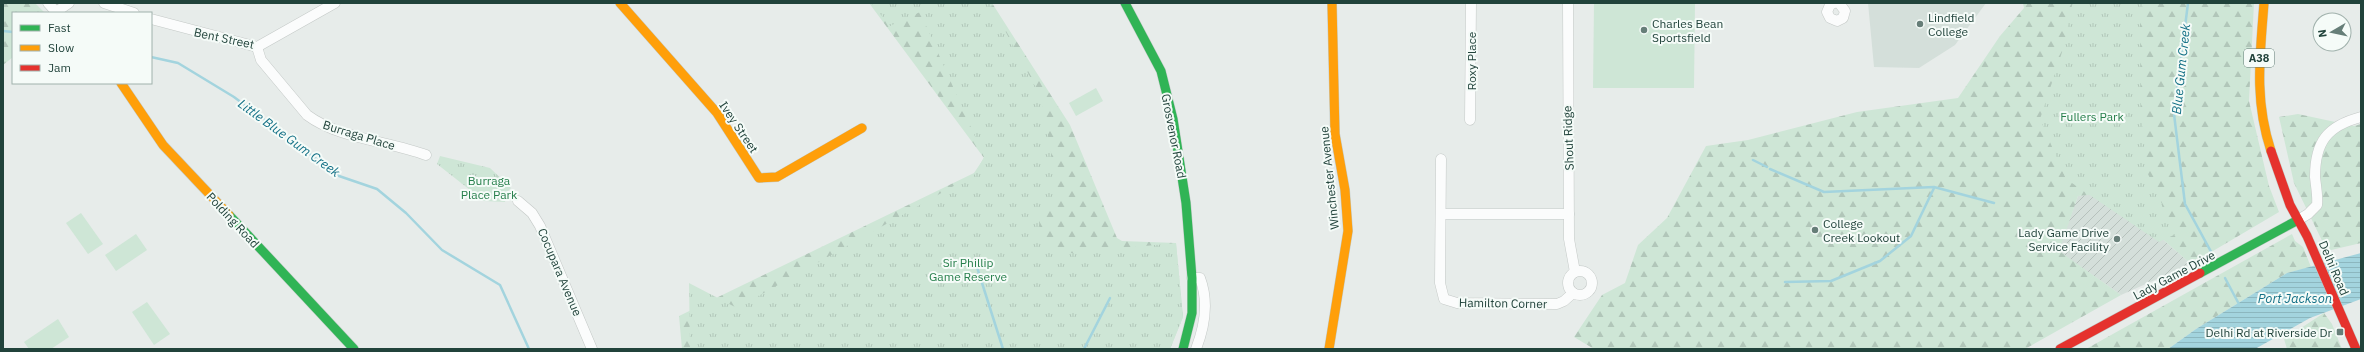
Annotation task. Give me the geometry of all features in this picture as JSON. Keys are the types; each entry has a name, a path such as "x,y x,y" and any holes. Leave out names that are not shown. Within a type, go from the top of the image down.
{"street":[{"path":"48,3 57,12 69,3"},
{"path":"104,3 131,12"},
{"name":"Bent Street","path":"152,19 257,47 335,3"},
{"name":"Ivey Street","path":"620,3 717,113 759,178 770,179 781,175 862,128"},
{"name":"Grosvenor Road","path":"1125,3 1161,71 1173,119 1186,204 1192,278 1192,313 1182,349"},
{"name":"Winchester Avenue","path":"1329,349 1348,231 1345,190 1335,134 1332,3"},
{"name":"Roxy Place","path":"1470,120 1471,3"},
{"name":"Shout Ridge","path":"1568,3 1569,214 1570,251 1574,272"},
{"path":"1834,3 1830,6 1827,12 1830,18 1837,21 1845,15 1844,8 1839,3"},
{"name":"A38","path":"2264,3 2258,84 2261,112 2274,161 2298,220"},
{"name":"Burraga Place","path":"257,47 265,66 307,115 314,120 333,129 426,155"},
{"name":"Polding Road","path":"121,84 163,145 354,349"},
{"path":"2298,220 2308,214 2317,205 2315,176 2324,136 2335,126 2361,117"},
{"name":"Hamilton Corner","path":"1441,158 1441,289 1442,295 1448,302 1557,304 1564,301 1573,293"},
{"name":"Cocupara Avenue","path":"518,201 532,213 540,226 592,349"},
{"path":"1441,214 1569,214"},
{"name":"Delhi Road","path":"2298,220 2307,236 2356,349"},
{"name":"Lady Game Drive","path":"2060,349 2225,261 2298,220"},
{"path":"1581,271 1588,274 1591,285 1584,294 1573,293 1568,283 1570,276 1574,272 1581,271"},
{"path":"1192,278 1200,278 1204,288 1204,329 1196,349"}],"shaded area":[{"name":"Lindfield College","path":"1868,3 1986,3 1955,45 1919,68 1874,67"},
{"path":"2099,194 2136,216 2191,264 2121,295 2058,251 2078,196"}],"green space":[{"path":"3,3 35,3 44,12 12,12 12,58 3,65"},
{"name":"Sir Phillip Game Reserve","path":"869,3 992,3 1070,125 1117,238 1122,241 1176,243 1183,317 1170,349 682,349 679,316 974,173 984,158"},
{"name":"Sir Phillip Game Reserve","path":"871,3 990,3 1041,97 1059,197 1038,213 1041,239 1062,254 1176,243 1183,317 1170,349 690,349 689,283 737,308 975,174 984,157 920,12 890,26"},
{"name":"Charles Bean Sportsfield","path":"1594,3 1695,3 1694,88 1593,88"},
{"path":"2023,3 2254,3 2249,101 2269,186 2279,212 2191,264 2136,216 2099,194 2078,196 2059,251 2121,295 2025,349 1594,349 1574,337 1602,295 1625,283 1638,245 1667,218 1706,146 1748,140 1857,112 1958,98 2000,36 2024,8"},
{"name":"Fullers Park","path":"2072,3 2143,3 2140,23 2141,117 2148,174 2176,234 2159,242 2066,179 2040,119 2065,43"},
{"path":"1096,88 1103,101 1076,116 1069,103"},
{"path":"2298,114 2354,126 2361,124 2361,243 2327,251 2294,183 2279,117"},
{"name":"Burraga Place Park","path":"440,156 490,168 511,188 507,192 505,202 484,201 437,164"},
{"path":"81,213 103,244 88,254 66,223"},
{"path":"136,234 147,250 116,271 105,255"},
{"path":"2292,234 2295,241 2303,247 2311,267 2287,273 2196,329 2168,349 2086,349"},
{"path":"147,302 170,334 154,345 132,312"},
{"path":"2324,313 2332,324 2342,349 2287,349 2284,339"},
{"path":"58,319 69,337 51,349 29,349 24,342"}],"water":[{"name":"Port Jackson","path":"2361,253 2361,299 2310,318 2255,349 2168,349 2196,329 2287,273"}],"waterway":[{"name":"Blue Gum Creek","path":"2188,3 2174,114 2185,204 2215,259"},
{"name":"Little Blue Gum Creek","path":"3,31 12,32"},
{"name":"Little Blue Gum Creek","path":"152,57 178,63 234,97 339,176 377,189 406,213 442,250 500,285 529,349"},
{"path":"1753,160 1767,167"},
{"path":"1770,169 1824,192 1934,187 1994,203"},
{"path":"1785,282 1831,281 1880,261 1911,236 1934,188"},
{"path":"976,264 1003,349"},
{"name":"Blue Gum Creek","path":"2225,278 2240,306"},
{"path":"1084,349 1110,298"}],"traffic: fast":[{"path":"1125,3 1161,71 1173,119 1186,203 1192,278 1192,313 1183,349"},
{"path":"229,215 354,349"},
{"path":"2200,273 2298,220"}],"traffic: slow":[{"path":"620,3 717,113 759,178 777,177 862,128"},
{"path":"1329,349 1348,231 1345,190 1335,134 1332,3"},
{"path":"2264,3 2260,60 2260,96 2262,114 2271,151"},
{"path":"122,84 163,145 229,215"}],"traffic: jam":[{"path":"2271,151 2290,205 2307,236 2356,349"},
{"path":"2060,349 2200,273"}],"place":[{"name":"Lindfield College","path":"1920,24"},
{"name":"Charles Bean Sportsfield","path":"1644,30"},
{"name":"College Creek Lookout","path":"1815,230"},
{"name":"Lady Game Drive Service Facility","path":"2117,239"},
{"name":"Delhi Rd at Riverside Dr","path":"2340,332"}]}
